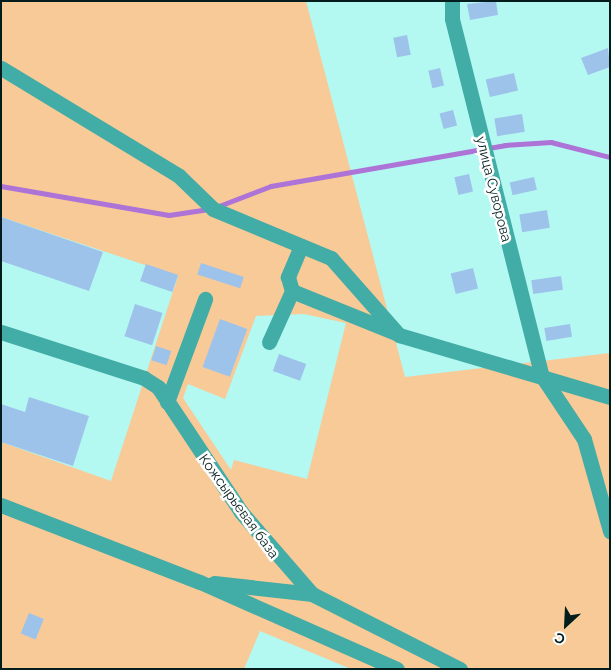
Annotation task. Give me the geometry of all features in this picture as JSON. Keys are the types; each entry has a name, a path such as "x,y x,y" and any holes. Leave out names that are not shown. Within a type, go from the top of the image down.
{"street":[{"name":"улица Суворова","path":"452,2 452,19 542,376 584,439 610,531"},
{"path":"1,68 179,176 212,209 331,258 399,335"},
{"path":"269,342 292,291 288,277 301,246"},
{"path":"292,291 399,335 610,397"},
{"path":"167,402 205,299"},
{"name":"Кожсырьевая база","path":"1,332 144,378 158,387 241,512 312,594 460,669"},
{"path":"1,505 200,582 397,669"},
{"path":"200,582 312,594"}],"shaded area":[{"path":"1,1 306,1 405,377 610,353 610,669 351,669 260,631 244,669 1,669 1,442 111,481 178,276 1,217","holes":["304,314 346,323 307,479 234,460 231,470 183,398 188,384 225,399 256,316"]}],"building":[{"path":"496,1 498,15 470,20 467,4"},
{"path":"407,35 411,55 397,57 393,38"},
{"path":"608,48 610,67 588,75 581,58"},
{"path":"440,68 444,86 432,88 428,71"},
{"path":"514,73 518,91 490,97 486,80"},
{"path":"453,110 457,125 444,129 439,114"},
{"path":"522,114 525,132 497,136 494,118"},
{"path":"469,174 473,192 458,195 454,177"},
{"path":"534,177 537,190 513,195 510,183"},
{"path":"547,210 550,228 522,232 519,214"},
{"path":"1,217 103,252 89,291 1,261"},
{"path":"201,263 244,277 240,288 197,274"},
{"path":"146,264 178,275 172,292 140,281"},
{"path":"473,268 478,288 456,294 451,274"},
{"path":"561,276 563,290 533,294 531,280"},
{"path":"135,304 163,313 152,345 124,336"},
{"path":"220,319 247,329 230,377 203,367"},
{"path":"570,324 572,337 546,341 544,328"},
{"path":"156,346 171,351 167,365 151,360"},
{"path":"279,354 306,364 300,381 273,371"},
{"path":"29,397 89,416 73,466 1,442 1,404 25,412"},
{"path":"29,613 44,619 36,639 21,633"}],"waterway":[{"path":"219,206 271,186 505,145 551,142 610,157"},
{"path":"1,186 169,215 209,209"}]}
